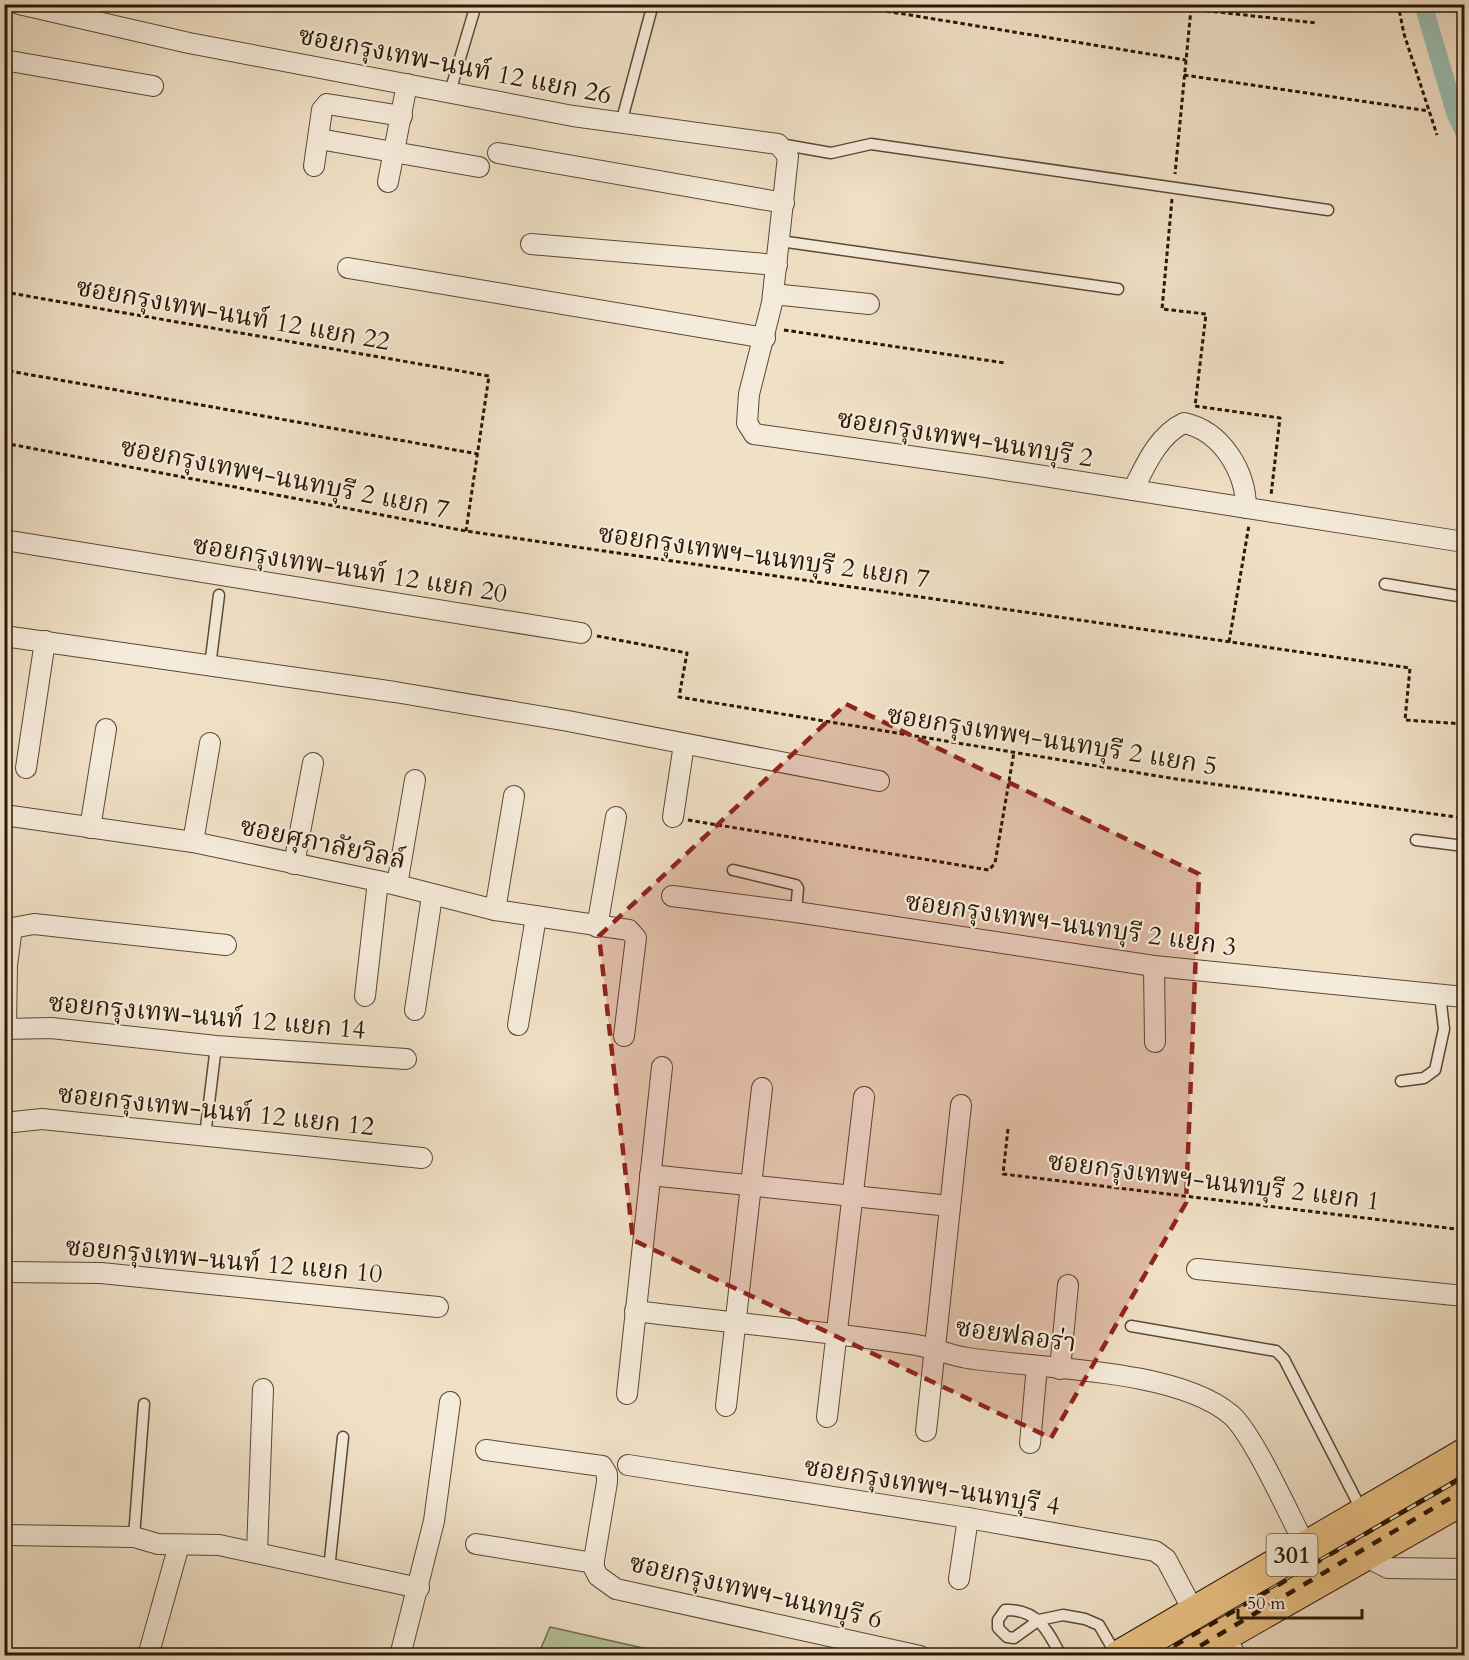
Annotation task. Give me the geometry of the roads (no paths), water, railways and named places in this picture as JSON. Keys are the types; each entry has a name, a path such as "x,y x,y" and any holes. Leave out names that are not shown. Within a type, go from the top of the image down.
{"main road":[{"name":"301","path":"1118,1656 1464,1455"},
{"path":"1408,1488 1427,1519"},
{"name":"301","path":"1187,1656 1229,1645 1361,1554 1464,1498"}],"street":[{"name":"ซอยกรุงเทพ-นนท์ 12 แยก 26","path":"19,4 189,43 450,92 621,123 778,144"},
{"path":"4,60 153,86"},
{"path":"388,182 396,152 407,84"},
{"path":"314,166 322,110 330,103 402,116"},
{"path":"319,139 479,167"},
{"name":"ซอยกรุงเทพฯ-นนทบุรี 2","path":"778,144 788,156 773,294 766,332 749,394 747,423 754,434 1464,542"},
{"path":"498,153 784,202"},
{"path":"531,244 777,265"},
{"path":"348,268 766,332"},
{"path":"773,294 869,304"},
{"path":"1133,490 1145,464 1162,440 1175,427 1184,423 1217,442 1230,454 1244,488 1256,509"},
{"name":"ซอยกรุงเทพ-นนท์ 12 แยก 20","path":"4,540 580,633"},
{"path":"4,636 418,696 879,781"},
{"path":"26,768 45,641"},
{"path":"90,828 106,729"},
{"path":"193,842 210,743"},
{"path":"673,817 684,744"},
{"path":"294,864 313,763"},
{"path":"365,996 388,883 415,780"},
{"path":"495,910 514,796"},
{"name":"ซอยศุภาลัยวิลล์","path":"4,816 193,842 388,883 432,896 495,910 629,930 636,938 624,1036"},
{"path":"597,927 616,817"},
{"path":"415,1010 432,896"},
{"name":"ซอยกรุงเทพฯ-นนทบุรี 2 แยก 3","path":"672,896 796,912 1154,966 1464,997"},
{"path":"518,1025 536,917"},
{"path":"5,1029 8,928 34,924 226,945"},
{"path":"1154,966 1155,1042"},
{"name":"ซอยกรุงเทพ-นนท์ 12 แยก 14","path":"5,1029 51,1028 216,1046 406,1059"},
{"path":"627,1394 662,1066"},
{"path":"726,1406 762,1088"},
{"path":"827,1417 864,1097"},
{"path":"926,1431 961,1105"},
{"name":"ซอยกรุงเทพ-นนท์ 12 แยก 12","path":"4,1124 42,1119 422,1158"},
{"path":"650,1175 950,1206"},
{"path":"1197,1269 1464,1296"},
{"name":"ซอยกรุงเทพ-นนท์ 12 แยก 10","path":"4,1272 101,1273 438,1307"},
{"path":"1060,1369 1068,1285"},
{"name":"ซอยฟลอร่า","path":"635,1311 914,1344 965,1358 1125,1376 1207,1398 1232,1415 1248,1438 1306,1547"},
{"path":"1030,1443 1037,1366"},
{"path":"257,1552 262,1389"},
{"path":"400,1656 419,1588 434,1521 450,1402"},
{"name":"ซอยกรุงเทพฯ-นนทบุรี 6","path":"486,1449 602,1466 607,1474 607,1482 594,1563 598,1576 616,1588 920,1656"},
{"name":"ซอยกรุงเทพฯ-นนทบุรี 4","path":"628,1465 968,1518 1155,1551 1166,1559 1194,1612"},
{"path":"959,1580 968,1518"},
{"path":"4,1535 134,1537 158,1544 219,1545 419,1588"},
{"path":"476,1544 594,1563"},
{"path":"148,1656 179,1545"},
{"path":"1361,1554 1388,1568 1464,1569"}],"lane":[{"path":"621,123 653,4"},
{"path":"450,92 475,8"},
{"path":"778,144 831,153 871,144 1328,210"},
{"path":"780,241 1118,289"},
{"path":"1385,584 1464,597"},
{"path":"210,666 219,595"},
{"path":"1416,840 1464,846"},
{"path":"733,870 796,885 798,888 796,912"},
{"path":"1401,1081 1424,1078 1435,1070 1444,1029 1440,995"},
{"path":"205,1136 216,1046"},
{"path":"1131,1326 1276,1351 1284,1359 1364,1514"},
{"path":"134,1537 144,1404"},
{"path":"329,1569 343,1437"},
{"path":"1061,1656 1039,1620 1063,1615 1086,1619 1099,1625 1118,1656"}],"waterway":[{"path":"1423,4 1455,112 1464,132"}],"railway":[{"path":"1157,1656 1464,1476"},
{"path":"1183,1656 1464,1490"}]}
